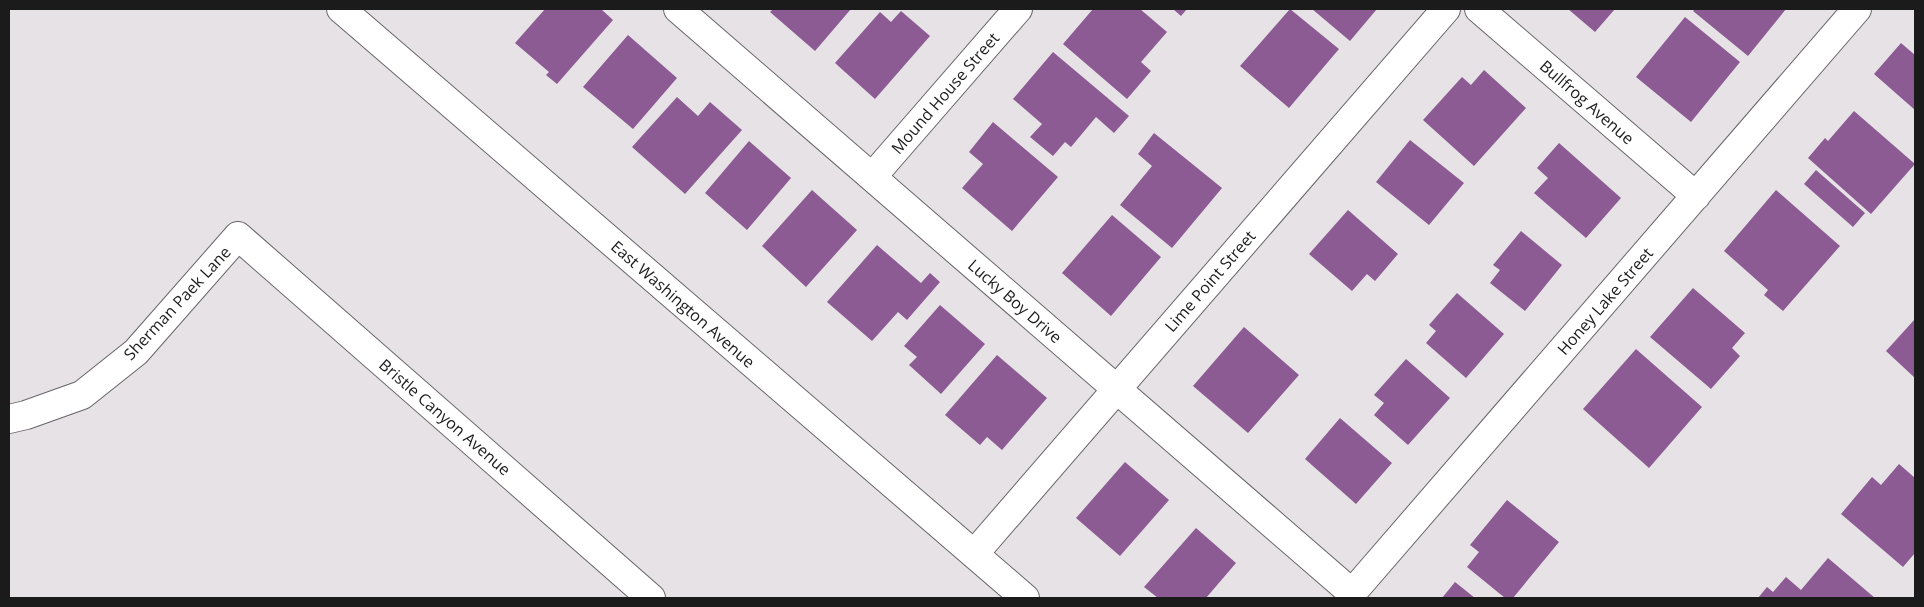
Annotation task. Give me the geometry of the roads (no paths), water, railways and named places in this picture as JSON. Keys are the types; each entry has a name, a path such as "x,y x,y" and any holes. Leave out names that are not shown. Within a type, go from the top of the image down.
{"street":[{"name":"East Washington Avenue","path":"341,9 1025,598"},
{"name":"Lucky Boy Drive","path":"678,9 1352,593"},
{"name":"Mound House Street","path":"872,177 1018,9"},
{"name":"Lime Point Street","path":"974,554 1446,9"},
{"name":"Bullfrog Avenue","path":"1479,9 1696,196"},
{"name":"Honey Lake Street","path":"1352,593 1858,9"},
{"name":"Sherman Paek Lane","path":"9,419 26,415 82,395 136,352 238,236"},
{"name":"Bristle Canyon Avenue","path":"238,236 651,598"}]}
